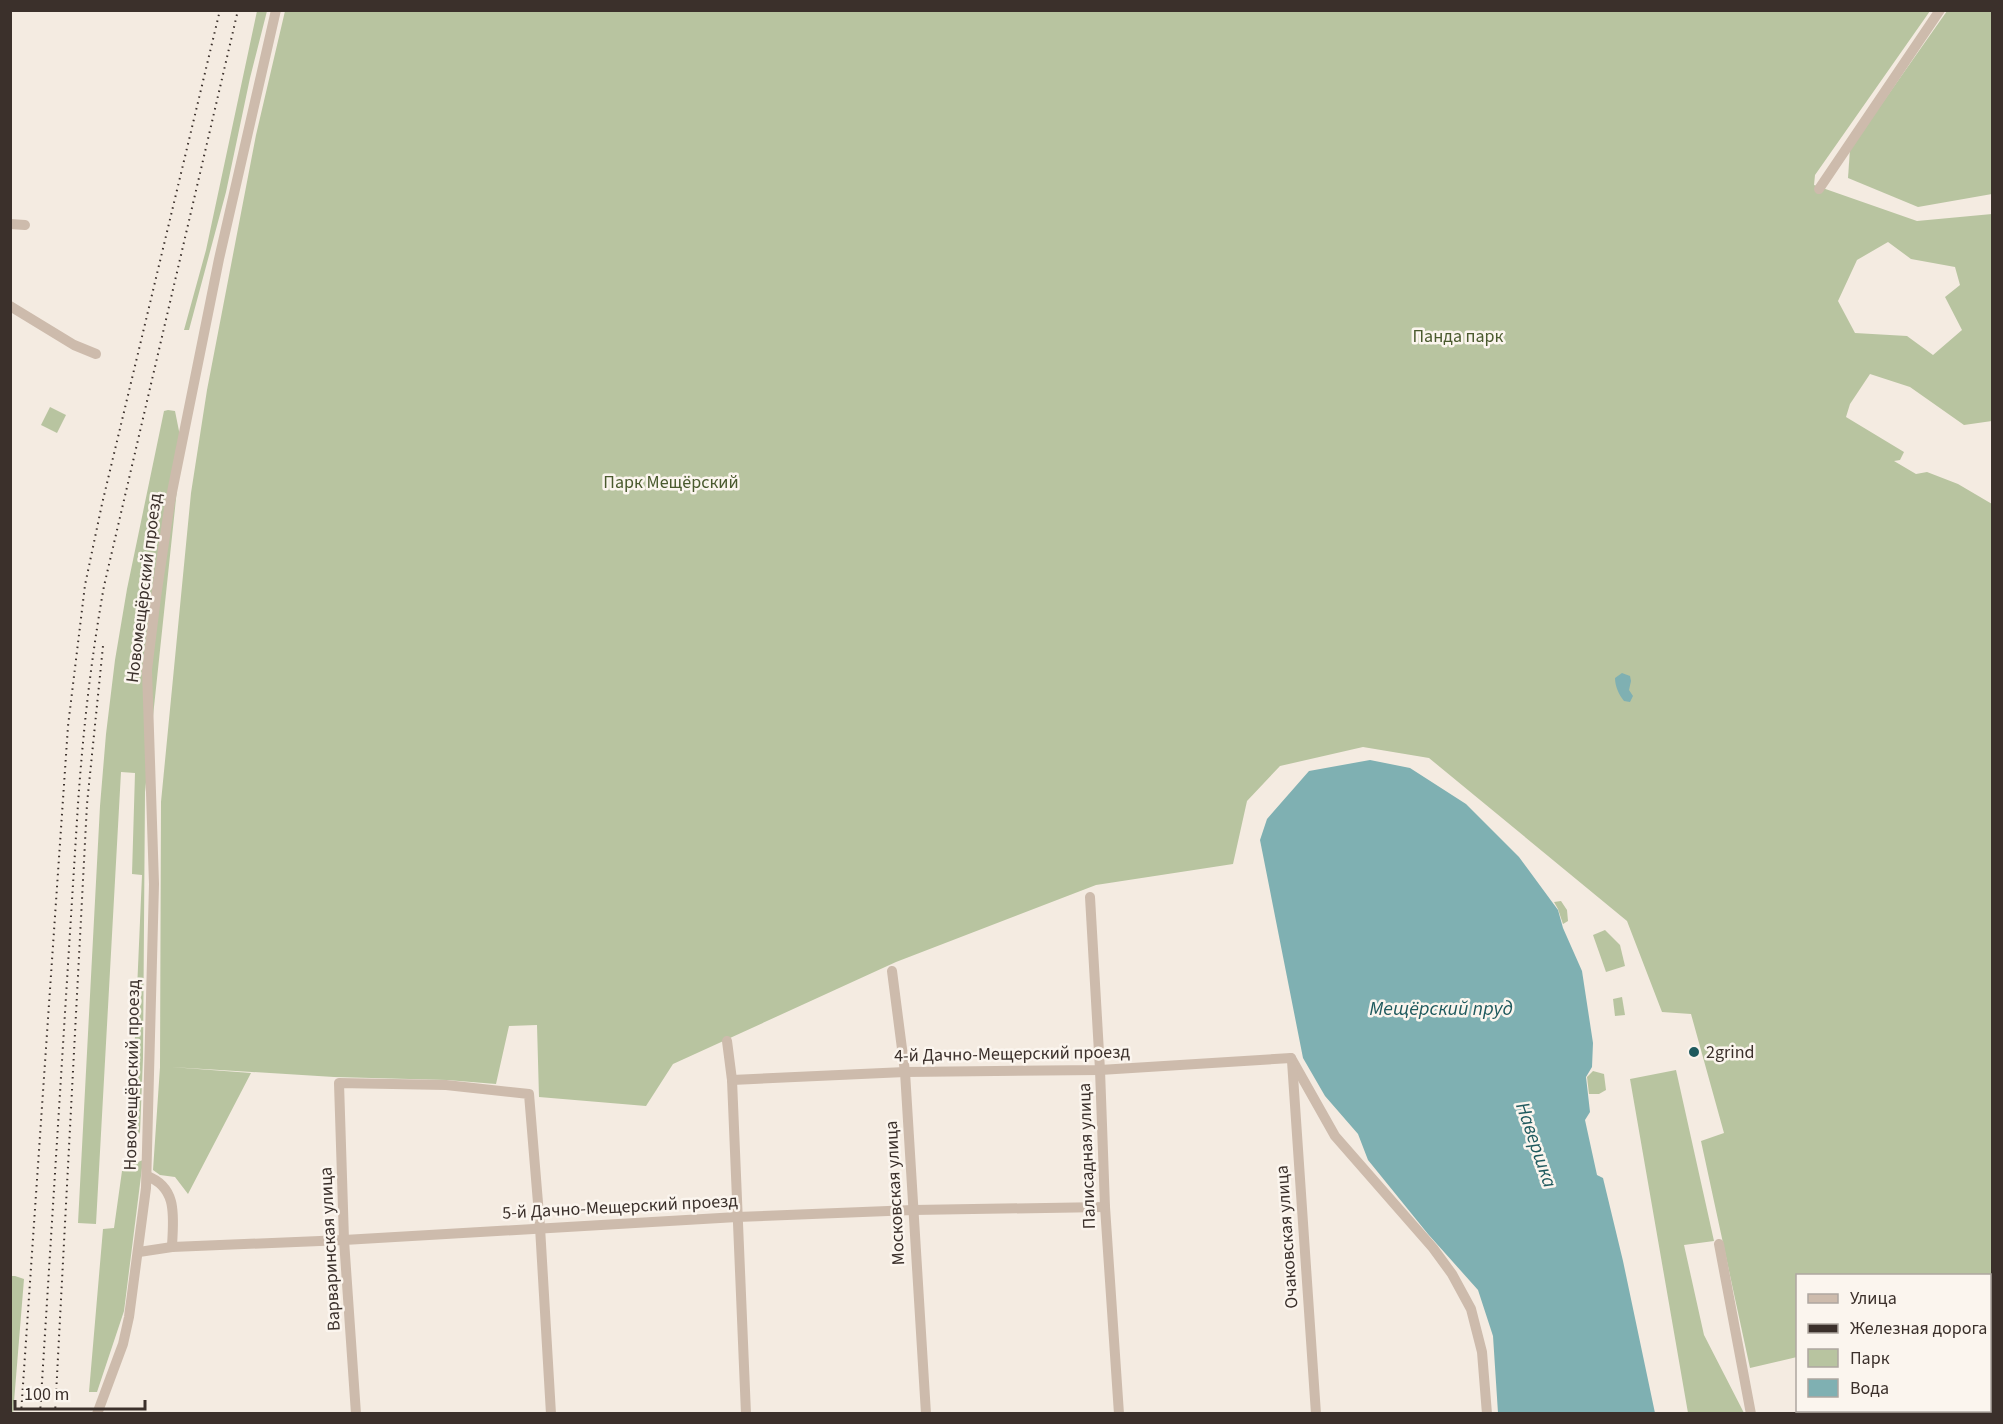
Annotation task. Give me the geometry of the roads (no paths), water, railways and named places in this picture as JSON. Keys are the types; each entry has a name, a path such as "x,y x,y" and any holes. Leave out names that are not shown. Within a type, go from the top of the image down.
{"street":[{"name":"Новомещёрский проезд","path":"97,1413 123,1344 129,1317 147,1176 154,884 147,670 156,597 172,491 219,258 276,10"},
{"path":"1819,189 1940,10"},
{"path":"10,224 25,225"},
{"path":"10,306 74,345 96,354"},
{"name":"Палисадная улица","path":"1090,897 1100,1070 1104,1207 1119,1413"},
{"name":"Московская улица","path":"892,971 905,1072 926,1413"},
{"path":"728,1041 732,1080 746,1413"},
{"path":"1292,1058 1335,1136 1433,1248 1452,1274 1471,1309 1482,1352 1487,1413"},
{"name":"4-й Дачно-Мещерский проезд","path":"732,1080 905,1072 1100,1070 1292,1058"},
{"name":"Очаковская улица","path":"1292,1058 1316,1413"},
{"name":"Варваринская улица","path":"356,1413 344,1240 339,1083 446,1085 529,1094 540,1227"},
{"path":"147,1176 164,1186 170,1196 173,1213 172,1247"},
{"name":"5-й Дачно-Мещерский проезд","path":"139,1252 172,1247 344,1240 737,1217 913,1210 1104,1207"},
{"path":"540,1227 551,1413"},
{"path":"1719,1244 1751,1413"}],"water":[{"path":"1622,673 1630,676 1629,690 1633,696 1630,702 1624,701 1617,687 1615,678"},
{"name":"Мещёрский пруд","path":"1370,760 1410,768 1466,804 1519,857 1558,910 1563,928 1582,971 1593,1043 1592,1067 1586,1077 1590,1112 1585,1120 1597,1175 1603,1178 1623,1261 1655,1413 1498,1413 1493,1336 1478,1290 1428,1234 1368,1160 1358,1134 1325,1096 1303,1058 1260,840 1267,819 1309,771"}],"railway":[{"path":"21,1414 68,726 85,585 102,504 220,10"},
{"path":"40,1414 78,804 95,641 104,586 238,10"},
{"path":"55,1414 87,804 103,646"}],"place":[{"name":"2grind","path":"1694,1052"}],"park label":[{"name":"Панда парк","path":"1458,336"},
{"name":"Парк Мещёрский","path":"671,482"}],"water label":[{"name":"Навершка","path":"1536,1145"}]}
